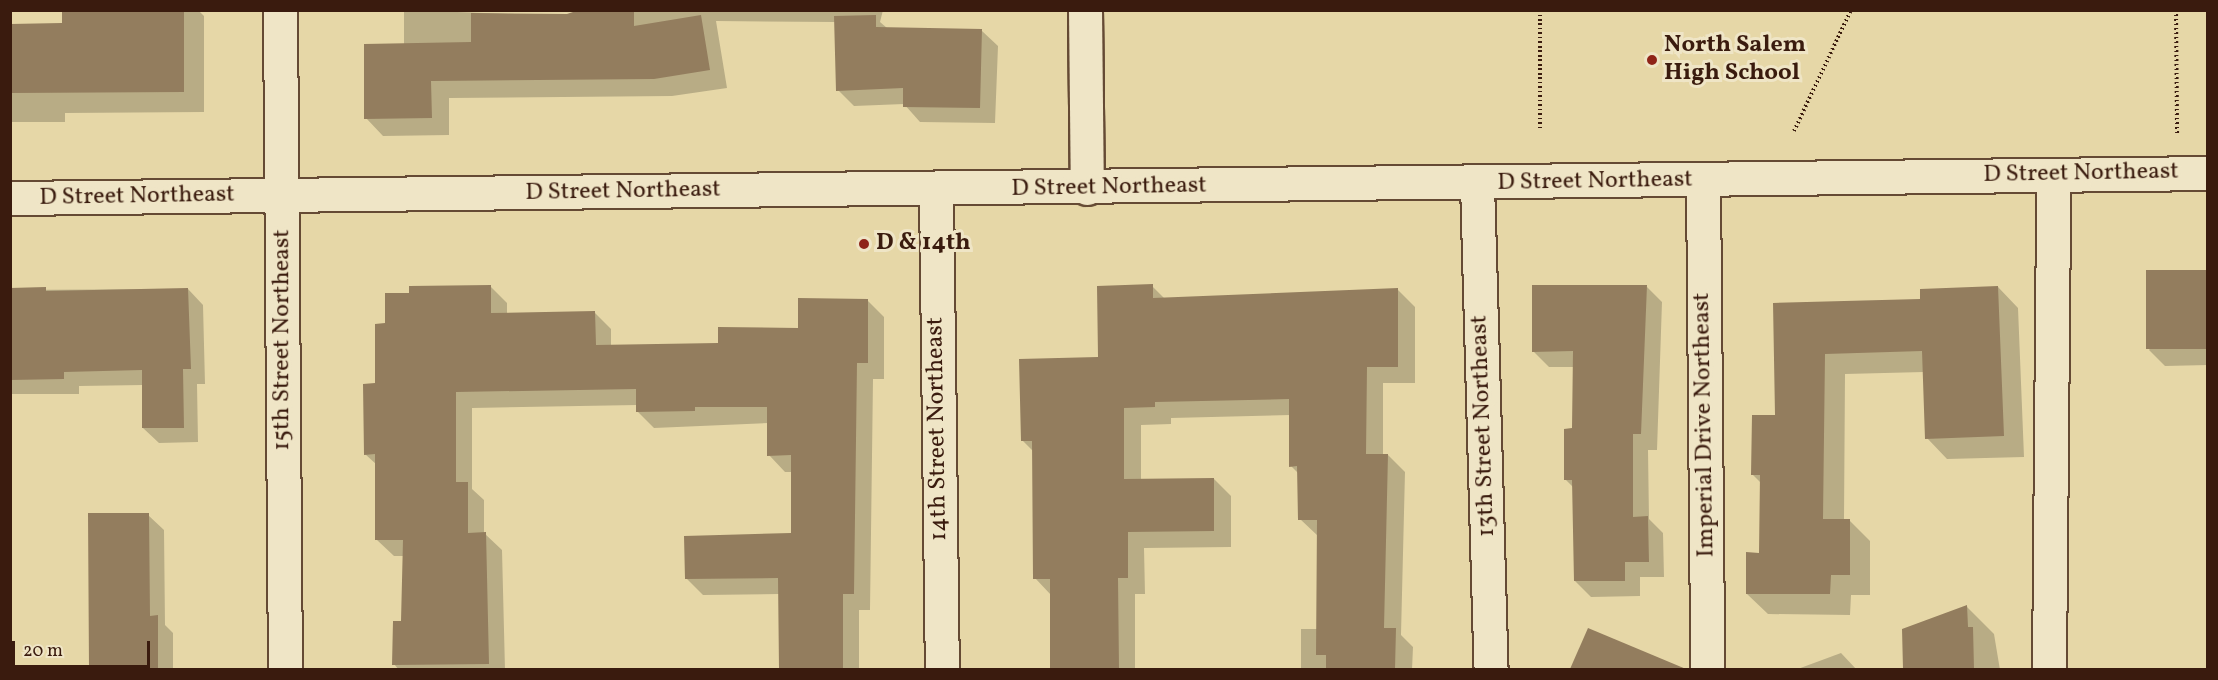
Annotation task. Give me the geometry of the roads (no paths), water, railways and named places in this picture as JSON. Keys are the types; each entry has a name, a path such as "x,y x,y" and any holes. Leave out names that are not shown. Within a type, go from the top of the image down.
{"street":[{"name":"15th Street Northeast","path":"280,10 285,669"},
{"path":"1085,10 1087,188"},
{"name":"D Street Northeast","path":"10,198 1087,188 2208,172"},
{"path":"2049,669 2053,175"},
{"name":"Imperial Drive Northeast","path":"1702,180 1707,669"},
{"name":"13th Street Northeast","path":"1477,183 1491,669"},
{"name":"14th Street Northeast","path":"936,189 942,669"}],"place":[{"name":"North Salem High School","path":"1652,60"},
{"name":"D & 14th","path":"864,244"}]}
